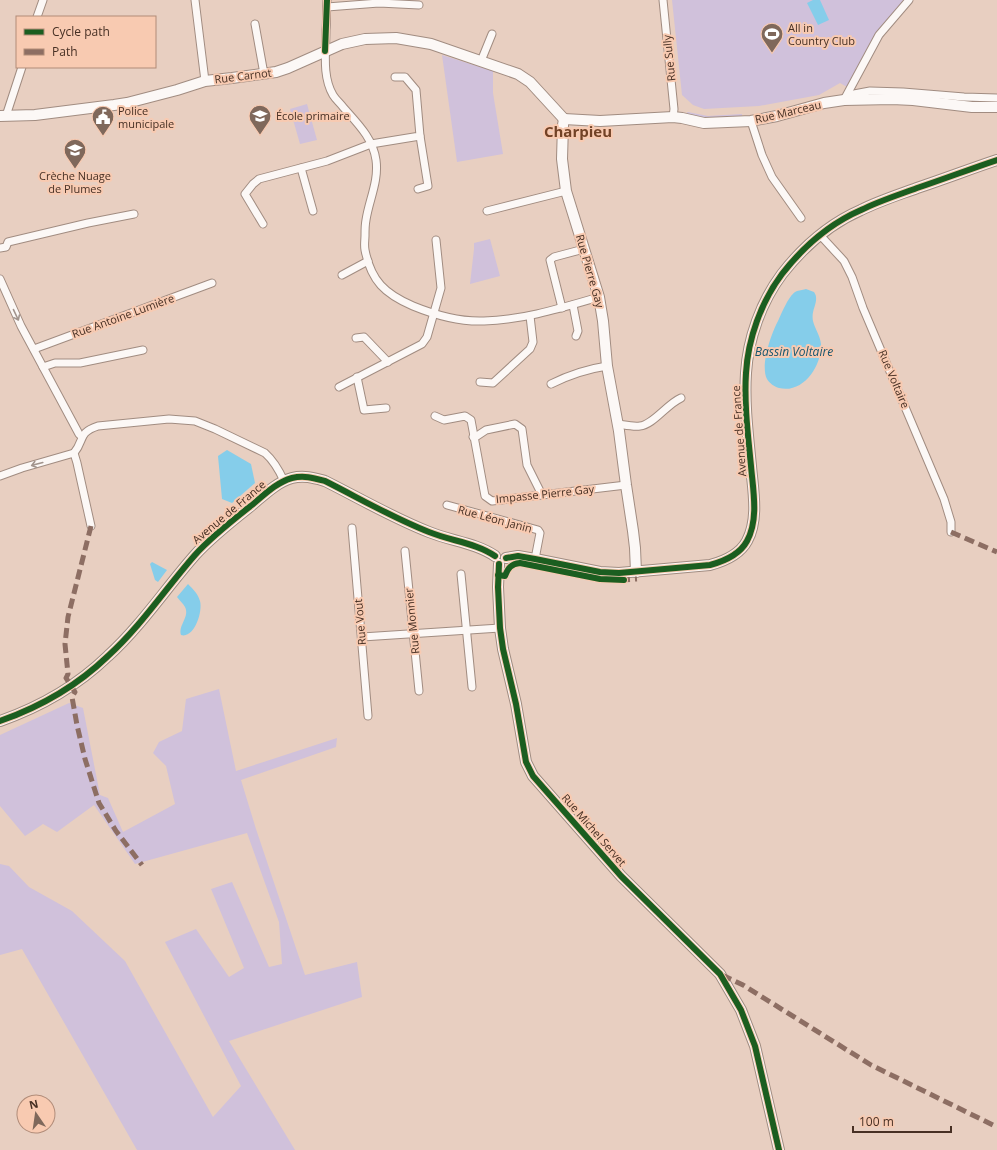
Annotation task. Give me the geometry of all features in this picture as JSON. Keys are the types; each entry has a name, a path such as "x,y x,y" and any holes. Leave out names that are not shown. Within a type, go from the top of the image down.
{"street":[{"path":"37,16 42,0"},
{"path":"195,0 205,81"},
{"name":"Rue Sully","path":"663,0 674,109 673,117"},
{"path":"844,100 880,35 909,0"},
{"path":"419,5 379,3 327,4 325,51 326,74 334,96 367,135 376,160 376,179 366,220 365,248 372,274 383,288 400,301 434,314 483,322 530,316 599,297"},
{"path":"256,24 264,74"},
{"path":"481,61 492,34"},
{"name":"Rue Carnot","path":"3,116 35,115 120,104 177,90 205,81 264,74 288,68 342,44 365,39 396,38 431,44 518,74 530,82 564,119"},
{"path":"3,116 22,68"},
{"path":"395,77 405,78 416,90 420,136 428,186 418,189"},
{"name":"Rue Marceau","path":"844,100 854,94 870,91 997,98"},
{"name":"Rue Marceau","path":"564,119 600,121 673,117 704,123 751,121 783,115 824,103 844,100 892,99 972,107 997,107"},
{"name":"Rue Pierre Gay","path":"564,119 562,159 566,191 599,297 603,321 607,366 618,424 633,531 636,572"},
{"path":"751,121 762,154 772,177 801,218"},
{"path":"263,224 245,194 259,179 327,161 371,144 420,136"},
{"name":"Avenue de France","path":"0,721 17,715 46,701 71,685 107,657 124,641 145,617 196,553 276,486 291,478 302,476 325,481 416,527 436,535 489,551 500,559 518,556 535,558 600,572 619,574 702,566 718,563 732,557 747,543 753,525 754,505 745,396 746,372 752,337 760,314 770,293 781,276 803,250 820,235 860,210 997,160"},
{"path":"301,168 313,211"},
{"path":"487,211 566,191"},
{"path":"0,248 6,246 8,242 134,214"},
{"name":"Rue Voltaire","path":"820,235 844,261 852,277 863,308 944,500 952,522 951,532"},
{"path":"339,387 422,344 427,337 442,288 436,240"},
{"path":"562,308 550,260 554,257 584,249"},
{"path":"342,275 368,261"},
{"path":"0,279 43,367 82,437"},
{"name":"Rue Antoine Lumière","path":"34,349 212,283"},
{"path":"573,304 578,331 576,336"},
{"path":"480,382 493,383 530,349 533,342 530,316"},
{"path":"356,338 364,337 388,362"},
{"path":"43,367 55,363 80,363 143,350"},
{"path":"551,384 590,368 607,366"},
{"path":"357,377 364,410 386,408"},
{"path":"618,424 640,427 646,425 674,401 681,398"},
{"name":"Impasse Pierre Gay","path":"435,416 444,420 465,416 471,420 485,496 492,501 626,486"},
{"path":"0,476 74,453 82,437 89,429 98,426 168,419 195,421 265,453 272,459 284,481"},
{"path":"473,437 486,430 515,424 522,429 527,465 542,495"},
{"path":"74,453 91,526"},
{"name":"Rue Léon Janin","path":"447,505 538,530 540,533 535,558"},
{"name":"Rue Vout","path":"352,528 368,716"},
{"name":"Rue Monnier","path":"405,551 419,691"},
{"name":"Rue Michel Servet","path":"500,559 498,587 500,628 503,649 516,704 526,762 533,776 621,876 720,974 741,1010 755,1046 779,1150"},
{"path":"461,574 472,687"},
{"path":"362,637 500,628"}],"shaded area":[{"name":"All in Country Club","path":"672,0 906,0 847,87 840,83 819,95 759,106 704,109 693,105 682,95"},
{"path":"442,55 493,71 493,93 503,154 457,162"},
{"path":"307,104 317,140 300,144 290,109"},
{"path":"688,112 708,116 742,114 742,118 705,120 685,114"},
{"path":"490,239 500,276 470,284 474,243"},
{"path":"219,689 236,771 337,738 336,747 241,780 305,975 357,962 362,997 229,1041 295,1150 137,1150 22,949 0,955 0,864 9,866 29,887 72,911 125,961 213,1117 241,1086 165,942 196,929 229,977 244,968 211,889 232,882 269,967 282,964 279,922 247,833 135,864 94,805 57,832 43,824 25,836 0,806 0,735 69,703 83,708 100,795 108,798 123,832 175,804 166,766 153,753 159,742 182,731 186,699"}],"water":[{"path":"813,0 820,0 829,20 818,25 807,3"},
{"name":"Bassin Voltaire","path":"806,289 814,292 816,296 813,317 821,344 818,361 814,369 803,383 788,389 779,388 769,382 765,373 767,350 775,327 791,296 797,291"},
{"path":"227,450 251,464 255,483 232,503 222,499 218,456"},
{"path":"152,562 167,570 158,582 155,580 150,564"},
{"path":"188,584 199,598 201,606 199,618 194,629 186,635 181,635 181,628 186,611 177,597"}],"marked path":[{"path":"91,526 68,617 65,644 68,674 66,678 75,692 72,697 77,725 85,759 99,803 116,831 142,865"},
{"path":"951,532 997,552"},
{"path":"620,580 637,579"},
{"path":"722,975 743,985 871,1065 997,1127"}],"cycle path":[{"path":"325,51 327,0"},
{"path":"506,558 518,556 600,572 619,573 710,565 726,559 740,550 744,546 751,532 754,514 754,494 746,408 747,360 757,321 768,296 782,274 817,237 827,229 849,216 889,198 997,160"},
{"path":"0,721 44,702 71,686 96,667 131,632 195,555 208,542 271,489 286,480 296,477 305,477 325,481 389,514 416,526 437,535 480,548 495,556"},
{"path":"498,575 505,576 510,567 514,564 520,563 600,579 624,580"},
{"path":"499,564 498,587 500,628 503,649 516,704 526,762 533,776 621,876 720,974 741,1010 755,1046 779,1150"}],"place":[{"name":"All in Country Club","path":"772,54"},
{"name":"Police municipale","path":"103,136"},
{"name":"École primaire","path":"260,136"},
{"name":"Crèche Nuage de Plumes","path":"75,170"}],"district":[{"name":"Charpieu","path":"578,132"}]}
